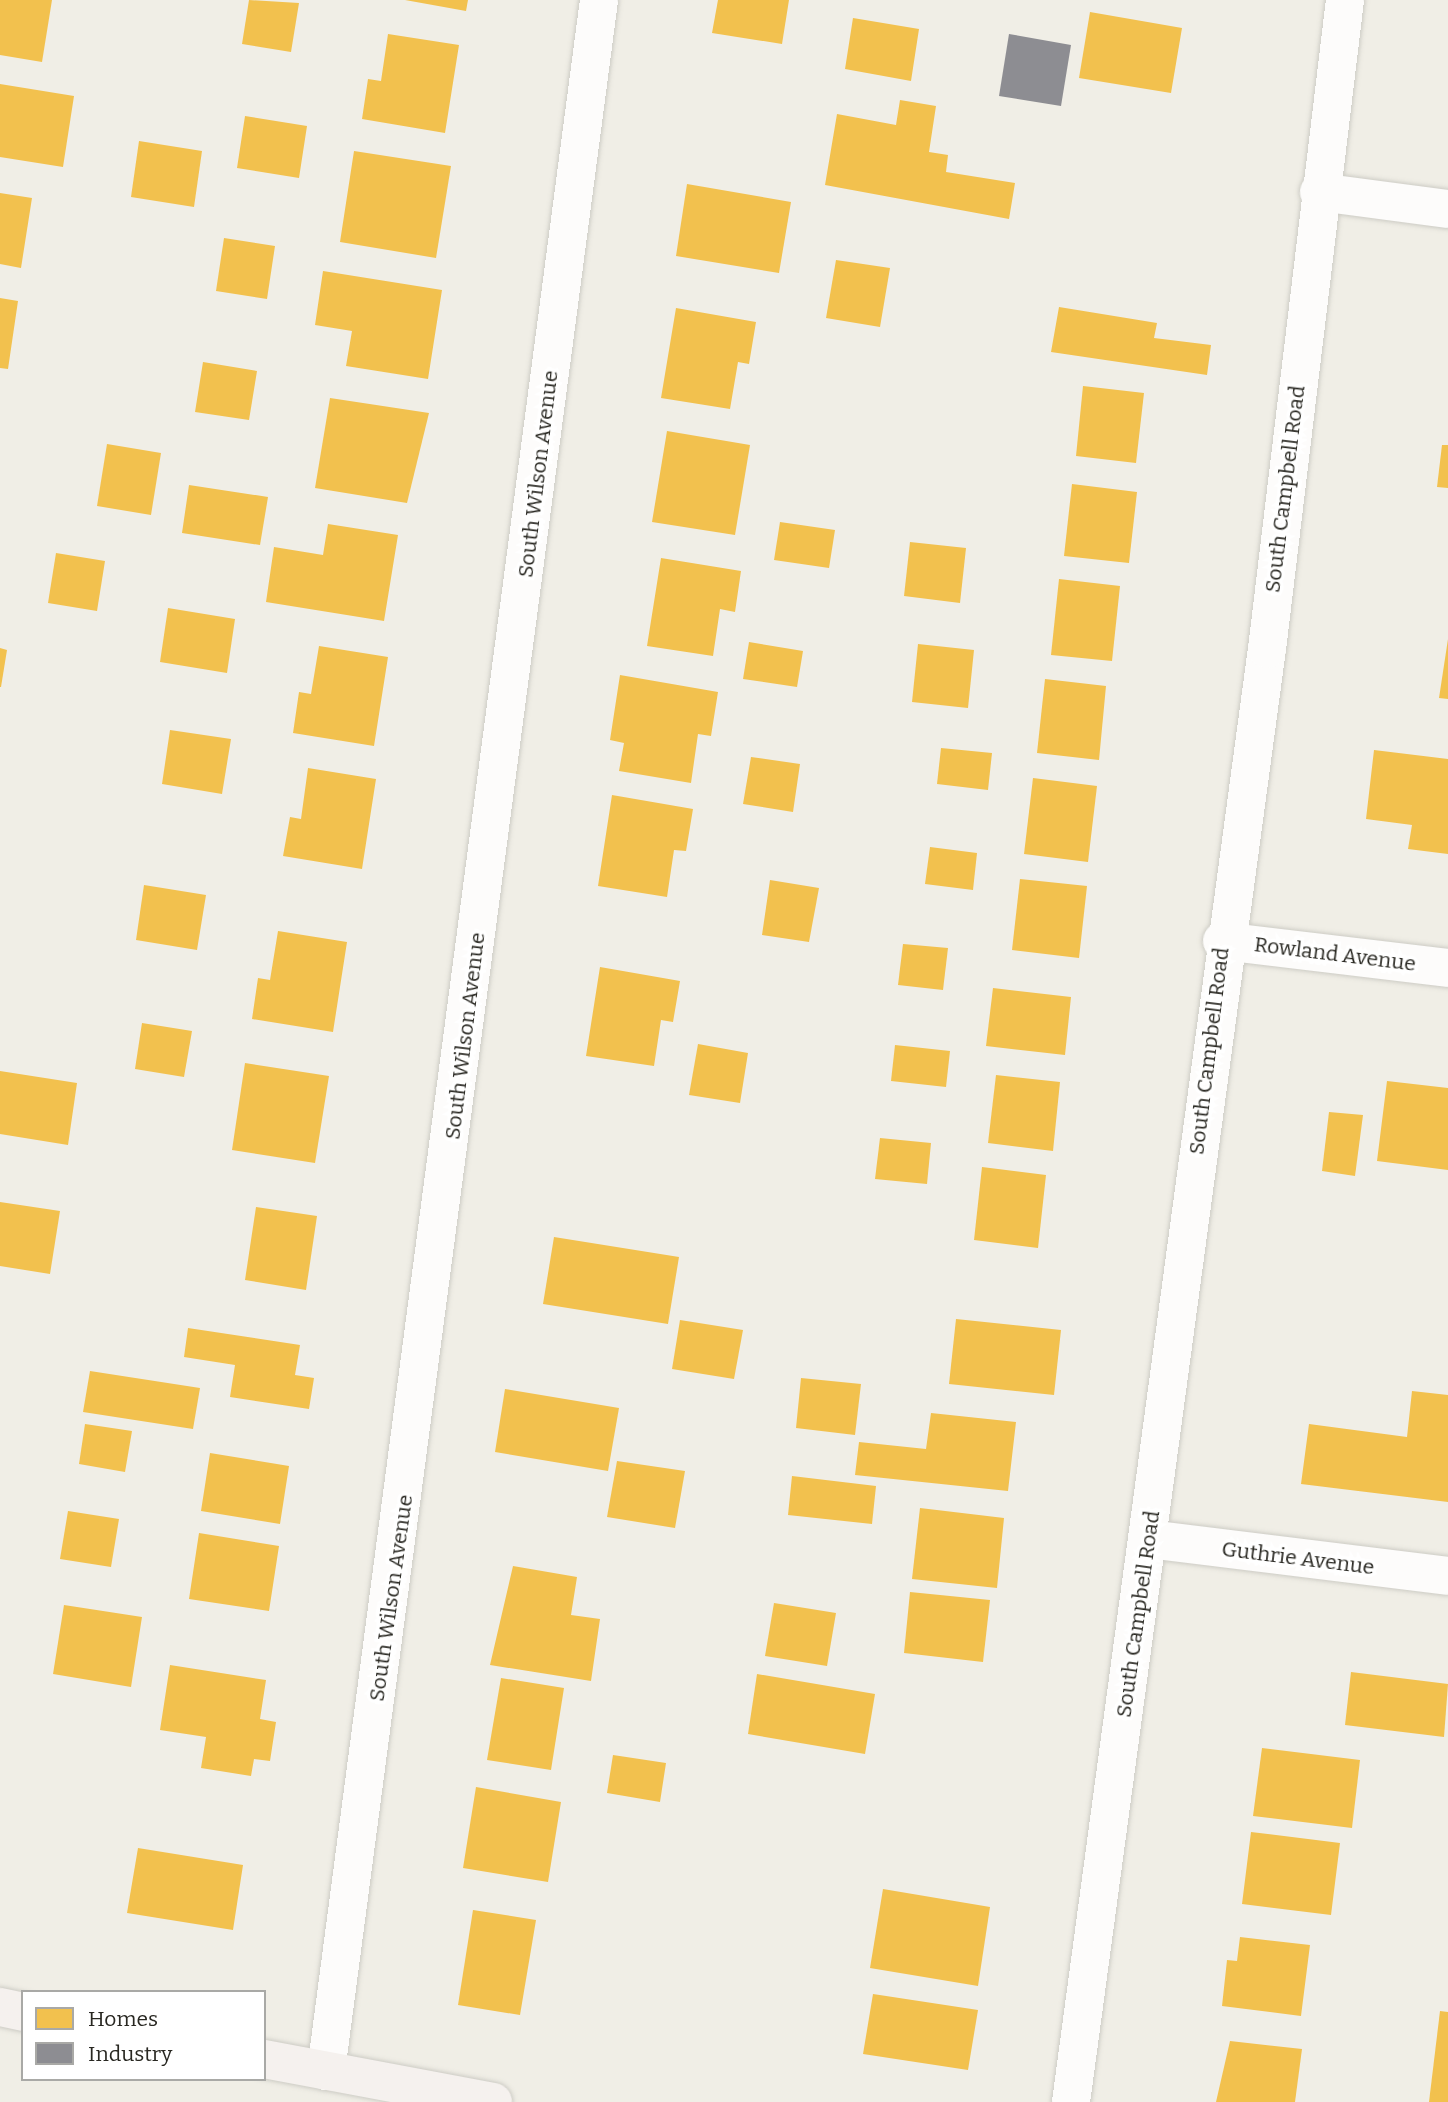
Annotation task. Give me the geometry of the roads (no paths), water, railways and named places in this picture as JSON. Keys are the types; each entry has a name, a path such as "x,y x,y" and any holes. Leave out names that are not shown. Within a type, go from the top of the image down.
{"main road":[{"path":"0,2007 21,2012"},
{"path":"266,2059 493,2102"}],"street":[{"name":"South Wilson Avenue","path":"326,2071 599,0"},
{"name":"South Campbell Road","path":"1071,2102 1148,1539 1222,941 1267,649 1319,192 1345,0"},
{"path":"1319,192 1448,209"},
{"name":"Rowland Avenue","path":"1222,941 1448,968"},
{"name":"Guthrie Avenue","path":"1148,1539 1448,1576"}]}
